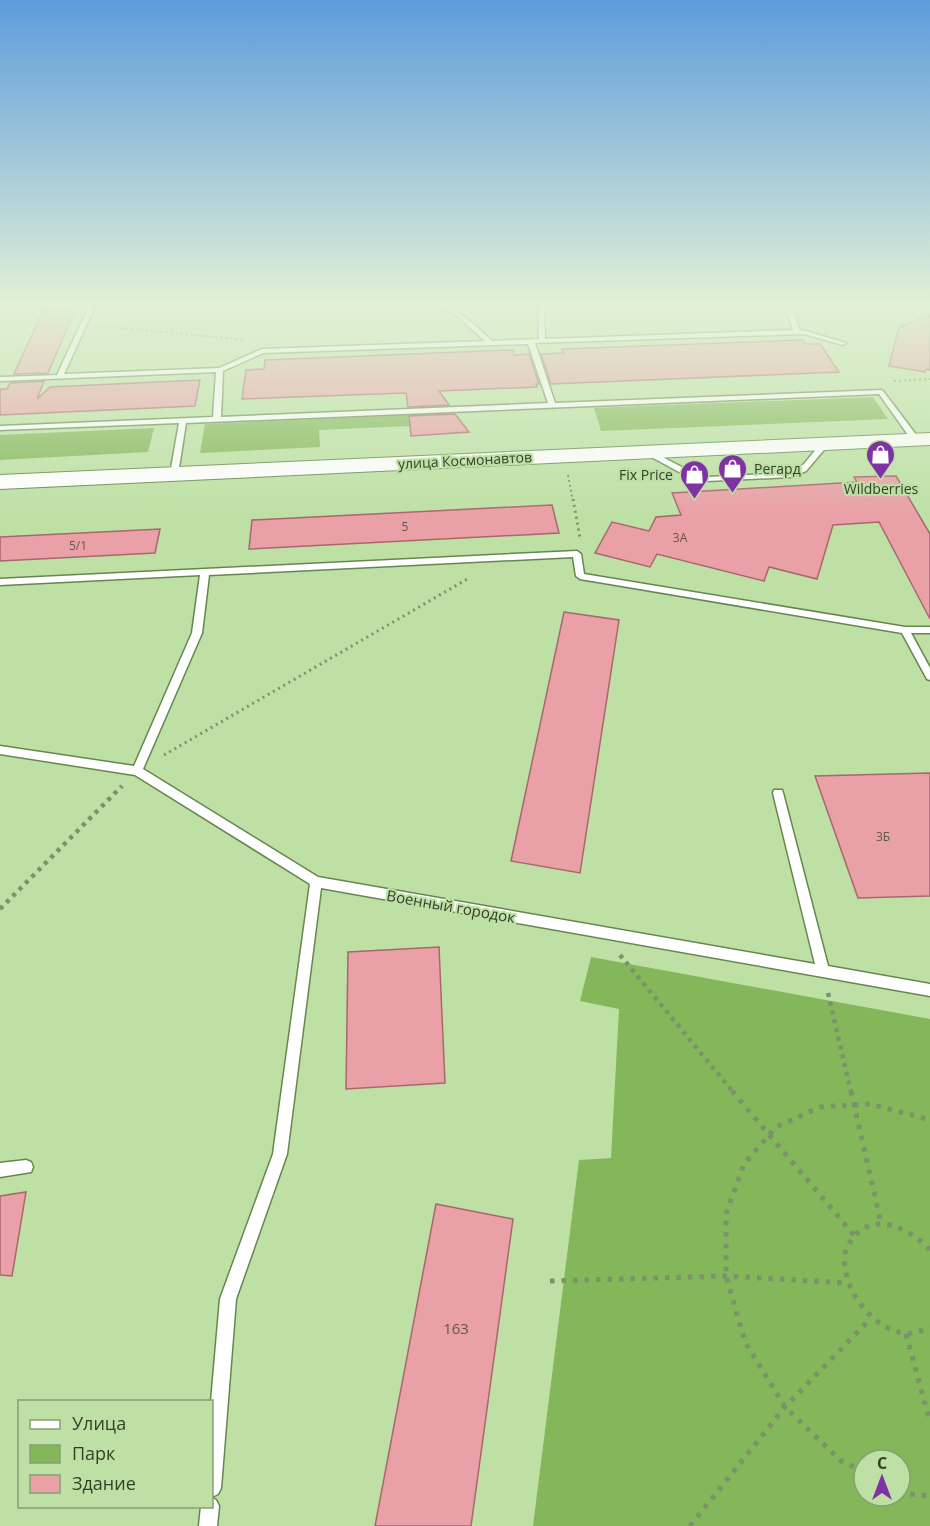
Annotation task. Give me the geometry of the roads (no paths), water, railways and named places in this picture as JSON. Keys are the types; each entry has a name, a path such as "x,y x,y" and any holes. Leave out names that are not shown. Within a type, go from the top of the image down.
{"main road":[{"name":"улица Космонавтов","path":"0,482 923,439"}],"lane":[{"path":"0,379 134,373"},
{"path":"217,419 220,373"},
{"path":"542,373 552,404"},
{"path":"0,428 881,392 923,439"},
{"path":"174,474 183,420"},
{"path":"645,452 695,477 718,479 792,475 805,470 815,452 825,444"},
{"path":"0,582 577,554 580,576 905,630 930,630"},
{"path":"137,771 197,633 205,572"},
{"path":"905,630 930,677"},
{"name":"Военный городок","path":"0,750 137,771 316,882 930,990"},
{"path":"778,793 824,971"},
{"path":"213,1476 228,1299 280,1154 316,882"},
{"path":"0,1170 26,1167"},
{"path":"208,1526 210,1508"}],"place":[{"name":"Wildberries","path":"881,480"},
{"name":"Регард","path":"733,494"},
{"name":"Fix Price","path":"694,500"}]}
